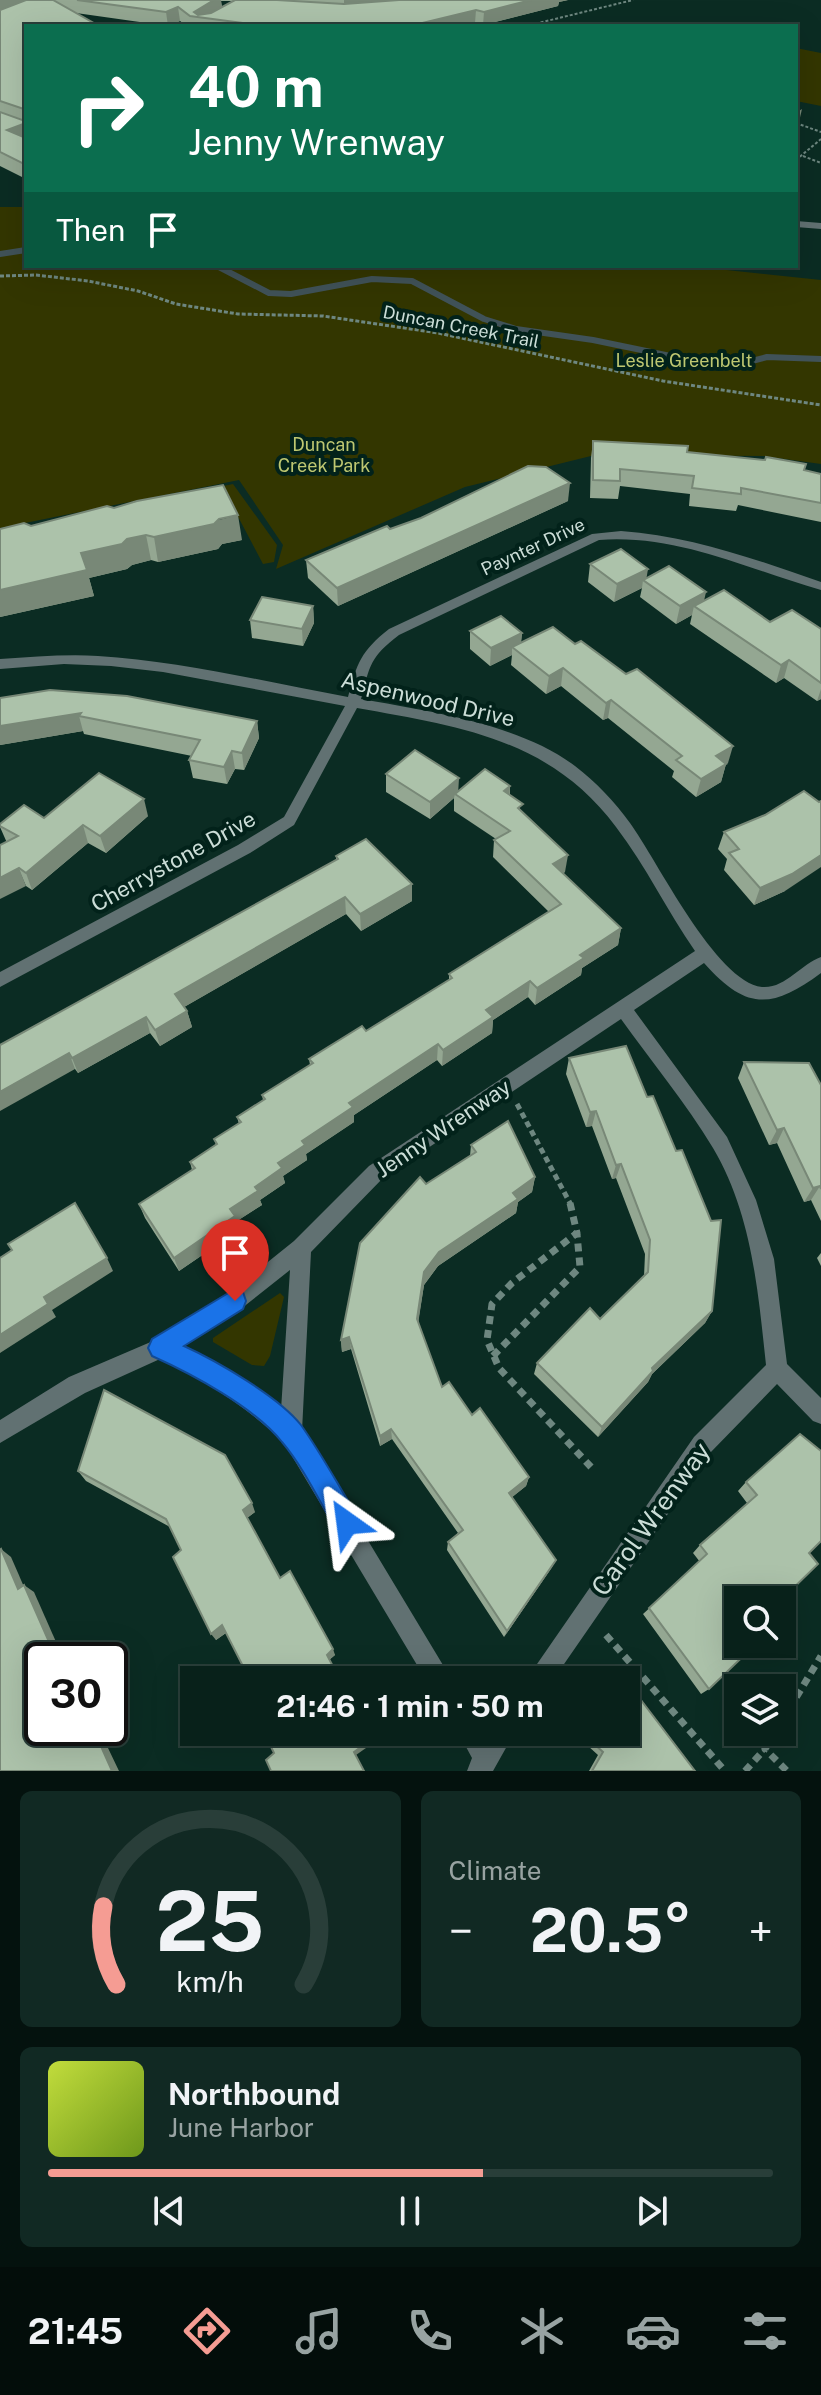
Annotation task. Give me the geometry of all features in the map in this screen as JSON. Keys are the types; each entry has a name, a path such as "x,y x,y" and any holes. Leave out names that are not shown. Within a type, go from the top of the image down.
{"street":[{"path":"798,224 821,226"},
{"name":"Paynter Drive","path":"353,703 365,660 394,632 596,537 616,533 641,536 755,562 821,586"},
{"name":"Aspenwood Drive","path":"0,664 61,660 126,662 353,703 521,743 566,766 625,827 704,954 739,986 764,994 788,986 821,964"},
{"name":"Cherrystone Drive","path":"0,980 244,849 289,821 353,703"},
{"name":"Jenny Wrenway","path":"0,1432 77,1385 160,1348 235,1301 301,1248 376,1172 704,954"},
{"path":"622,1007 720,1143 746,1200 764,1259 777,1369 821,1413"},
{"path":"291,1433 301,1248"},
{"path":"160,1348 199,1365 272,1415 291,1433 432,1666"},
{"name":"Carol Wrenway","path":"548,1666 702,1445 777,1369"},
{"path":"483,1764 494,1746"}],"path":[{"path":"534,24 633,0"},
{"path":"798,124 821,132"},
{"path":"798,158 821,139"},
{"path":"802,155 821,163"},
{"name":"Duncan Creek Trail","path":"0,276 36,275 88,281 138,291 176,304 238,314 323,316 438,333 663,381 821,405"},
{"path":"493,1356 580,1267 570,1201 515,1099"},
{"path":"577,1233 512,1283 492,1304 487,1340 499,1368 591,1467"},
{"path":"606,1635 725,1771"},
{"path":"796,1698 821,1656"},
{"path":"745,1771 767,1746"},
{"path":"765,1749 787,1771"}],"green space":[{"path":"798,48 821,53 821,106 798,101"},
{"name":"Leslie Greenbelt","path":"0,207 24,207 24,268 708,268 821,280 821,464 763,456 595,455 465,487 276,569 283,545 239,480 0,528"},
{"path":"233,484 277,545 274,562 263,564 234,509 0,533"},
{"path":"280,1293 284,1297 270,1356 264,1366 252,1365 213,1342 213,1338"}],"building":[{"path":"26,0 53,0 95,24 24,24 24,109 0,101 0,10"},
{"path":"77,0 214,0 194,12 198,15 211,13 235,0 344,4 399,0 531,0 418,24 250,24 190,16 178,7 166,12"},
{"path":"0,112 24,118 24,124 7,130 24,137 24,164 0,152"},
{"path":"593,441 688,446 687,452 765,460 766,457 806,464 804,470 821,474 821,503 741,488 741,494 692,488 694,476 620,469 620,481 593,480"},
{"path":"528,466 546,467 570,483 337,588 306,560 387,526 390,529 421,518"},
{"path":"223,485 238,515 219,519 214,524 154,537 146,535 127,539 122,544 81,553 87,570 0,590 0,529 24,523 31,526 107,506 114,508"},
{"path":"621,549 648,569 617,584 590,564"},
{"path":"669,566 706,592 680,606 643,580"},
{"path":"724,590 770,622 792,610 821,629 821,683 789,660 781,665 694,606"},
{"path":"262,597 313,606 302,629 250,620"},
{"path":"501,616 522,633 491,648 470,631"},
{"path":"553,627 575,644 581,641 626,674 637,669 733,746 716,756 726,764 701,779 676,760 682,756 611,700 606,703 563,668 549,676 512,647"},
{"path":"50,690 127,696 257,721 242,753 232,751 224,767 189,760 200,740 79,716 81,713 0,726 0,698"},
{"path":"415,750 459,778 430,802 386,774"},
{"path":"485,769 510,786 504,791 523,804 518,808 568,855 553,864 621,928 580,955 584,958 537,988 530,981 486,1010 493,1017 443,1050 438,1044 349,1103 353,1107 302,1141 305,1145 278,1163 282,1168 255,1187 258,1191 230,1209 235,1216 174,1258 139,1204 195,1168 190,1162 217,1144 214,1139 241,1122 237,1117 265,1099 262,1095 313,1063 309,1059 362,1026 366,1031 452,978 449,974 561,904 494,840 510,831 455,794"},
{"path":"99,773 144,799 100,836 83,825 26,873 19,868 0,878 0,845 18,836 0,824 24,805 44,818"},
{"path":"804,791 821,801 821,855 792,874 760,888 729,853 739,849 724,832 765,815"},
{"path":"366,839 412,884 360,914 345,897 175,994 187,1011 155,1030 146,1017 72,1058 69,1053 0,1092 0,1045 338,859 336,856"},
{"path":"626,1046 647,1097 653,1096 676,1151 682,1150 711,1221 721,1220 712,1311 652,1368 653,1371 602,1427 537,1363 590,1308 600,1319 648,1272 650,1240 621,1164 616,1165 596,1111 590,1112 569,1058"},
{"path":"744,1062 809,1063 821,1085 821,1189 820,1186 813,1188 784,1128 777,1130"},
{"path":"508,1121 535,1177 513,1193 518,1199 439,1252 424,1272 417,1319 442,1387 449,1382 472,1415 480,1408 529,1477 509,1493 556,1560 507,1631 448,1542 463,1530 391,1429 380,1436 349,1337 341,1340 360,1243 420,1177 426,1184 476,1152 471,1145"},
{"path":"75,1203 107,1258 44,1297 48,1304 0,1335 0,1258 12,1250 8,1244"},
{"path":"104,1390 225,1455 252,1503 243,1510 280,1578 290,1571 333,1649 327,1655 333,1666 243,1666 222,1625 211,1634 173,1557 181,1550 166,1519 78,1471"},
{"path":"800,1434 821,1451 821,1541 809,1553 818,1564 795,1586 724,1586 724,1658 741,1658 709,1689 649,1608 707,1554 700,1545 757,1495 746,1482"},
{"path":"0,1550 18,1589 24,1585 49,1642 24,1642 24,1746 101,1746 112,1771 0,1771"},
{"path":"640,1699 695,1771 592,1771 603,1752 596,1746 640,1746"},
{"path":"271,1746 362,1746 354,1752 364,1771 271,1771 266,1760 274,1753"}],"waterway":[{"path":"0,254 24,250"},
{"path":"221,268 269,293 291,294 372,279 412,281 484,319 516,329 593,340 680,358 714,363 744,363 767,357 821,359"}],"route":[{"path":"235,1301 160,1348 199,1365 272,1415 291,1433 347,1523"}],"park label":[{"name":"Duncan Creek Park","path":"324,455"}]}
